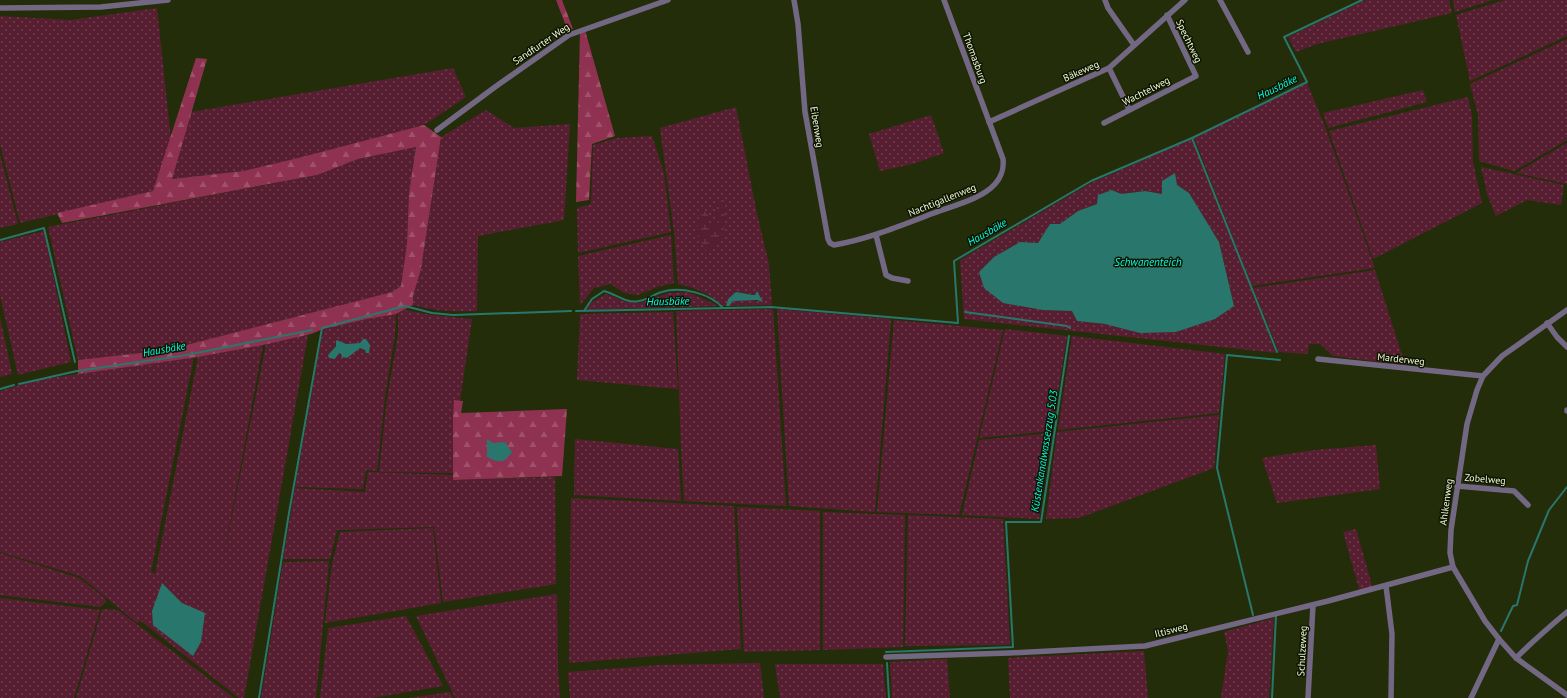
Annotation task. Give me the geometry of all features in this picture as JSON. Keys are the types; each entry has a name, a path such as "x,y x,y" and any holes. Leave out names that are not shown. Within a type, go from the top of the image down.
{"street":[{"path":"0,8 101,7 168,0"},
{"name":"Sandfurter Weg","path":"437,130 495,86 569,35 668,0"},
{"name":"Eibenweg","path":"794,0 798,24 805,112 825,227 830,243 834,245 842,244"},
{"name":"Thomasburg","path":"944,0 989,122"},
{"path":"1104,0 1134,45"},
{"name":"Bäkeweg","path":"989,122 1109,68 1166,15 1185,0"},
{"path":"1220,0 1248,52"},
{"name":"Spechtweg","path":"1166,15 1196,76"},
{"path":"1109,68 1129,109"},
{"name":"Wachtelweg","path":"1104,123 1196,76"},
{"name":"Nachtigallenweg","path":"842,244 876,235 965,202 988,191 1001,177 1004,166 1003,159 989,122"},
{"path":"876,235 886,275 892,278 908,281"},
{"name":"Ahlkenweg","path":"1567,310 1502,356 1483,376 1472,406 1457,486 1451,530 1450,553 1452,567 1485,621 1499,639 1516,658 1567,695"},
{"path":"1547,324 1567,347"},
{"name":"Marderweg","path":"1318,359 1483,376"},
{"name":"Zobelweg","path":"1457,486 1514,491 1528,505"},
{"name":"Iltisweg","path":"886,656 1009,653 1145,646 1313,605 1452,567"},
{"path":"1386,586 1392,634 1391,698"},
{"name":"Schulzeweg","path":"1308,698 1313,605"},
{"path":"1516,658 1538,636 1567,612"},
{"path":"1471,698 1499,639"}],"green space":[{"path":"556,0 562,0 573,29 568,31"},
{"path":"1366,0 1449,0 1452,13 1317,44 1296,52 1288,37"},
{"path":"1453,0 1493,0 1455,12"},
{"path":"1505,0 1567,0 1567,36 1470,81 1456,15"},
{"path":"157,8 171,140 153,191 20,223 0,144 0,16 71,20"},
{"path":"585,30 615,136 592,144 589,200 576,202 580,32"},
{"path":"1567,39 1567,140 1514,171 1479,161 1478,115 1470,84"},
{"path":"196,58 207,59 172,179 243,171 424,125 441,137 421,269 413,296 413,305 396,314 323,329 311,334 263,345 198,357 78,374 78,360 167,350 392,292 401,286 407,244 409,193 416,147 358,159 317,175 62,223 57,213 153,191"},
{"path":"453,68 466,97 424,125 243,171 171,179 191,112"},
{"path":"1307,83 1326,129 1375,268 1252,286 1194,138"},
{"path":"1423,90 1427,102 1328,128 1323,113"},
{"path":"1468,97 1472,116 1473,162 1482,203 1373,259 1329,131"},
{"path":"736,107 757,214 769,264 772,305 723,306 702,292 691,287 678,284 674,232 660,128","holes":["724,199 725,225 696,233 702,212 708,211 708,223 711,228 717,223 716,200","736,292 755,295 761,302 752,300 734,300 726,305 728,299"]},
{"path":"486,110 514,128 570,124 564,220 478,236 477,311 444,311 413,305 413,296 421,269 441,137"},
{"path":"931,115 944,153 913,164 880,171 869,134"},
{"path":"652,136 664,173 671,232 578,253 577,208 591,204 593,145 617,138"},
{"path":"1192,139 1276,353 964,319 960,260 1091,183","holes":["1177,185 1189,193 1219,242 1234,306 1176,332 1077,321 1072,311 1043,310 994,257 1020,242 1038,243 1050,224 1060,224 1078,211 1097,204 1112,190 1121,194 1145,191 1163,194"]},
{"path":"1567,143 1567,184 1516,173"},
{"path":"416,147 409,193 407,244 401,286 392,292 167,350 78,360 48,227 317,175 358,159"},
{"path":"0,154 18,224 0,228"},
{"path":"1481,167 1564,185 1561,205 1527,200 1496,216 1488,197"},
{"path":"724,199 725,225 721,240 707,252 696,233 702,212 708,211 708,223 711,227 717,223 716,200"},
{"path":"44,231 71,362 18,375 0,295 0,242"},
{"path":"671,235 674,283 657,287 638,295 624,293 611,284 594,288 580,305 578,256"},
{"path":"1375,270 1405,365 1333,356 1320,344 1309,344 1308,354 1279,352 1253,288"},
{"path":"688,292 719,306 586,310 592,302 606,294 626,302 640,303 668,293"},
{"path":"773,309 786,506 684,501 676,311"},
{"path":"777,309 891,319 875,512 789,506"},
{"path":"405,310 432,315 472,319 460,401 454,401 453,473 379,472 387,398 398,335 398,313"},
{"path":"673,312 678,389 577,380 580,314"},
{"path":"396,314 395,335 385,397 377,471 366,470 363,489 295,487 323,329","holes":["336,341 342,342 346,345 360,343 369,353 360,348 347,357 339,353 335,359 328,355 336,345"]},
{"path":"0,317 12,374 0,377"},
{"path":"894,320 1003,330 959,515 877,512"},
{"path":"1005,329 1067,336 1052,431 979,438"},
{"path":"308,335 244,698 239,698 141,621 137,623 80,576 0,552 0,391 37,380 194,357 151,572 155,574 198,357 263,345 221,572 266,344","holes":["162,584 182,603 202,631 201,642 193,656 174,640"]},
{"path":"1072,336 1225,354 1219,413 1058,430"},
{"path":"454,400 463,401 461,413 567,409 562,476 453,480"},
{"path":"1219,415 1214,468 1079,518 1046,519 1057,432"},
{"path":"1052,433 1039,519 962,515 979,440"},
{"path":"575,439 678,449 681,501 574,495"},
{"path":"1376,445 1380,489 1277,503 1262,458 1314,450"},
{"path":"368,472 453,475 454,480 555,477 556,584 443,602 434,527 337,530 330,559 283,559 295,488 365,492"},
{"path":"571,498 734,506 741,649 569,663"},
{"path":"737,507 820,511 820,650 744,652"},
{"path":"823,512 905,515 903,647 823,650"},
{"path":"908,515 1003,519 1010,645 905,646"},
{"path":"433,528 441,603 325,623 332,564 340,532"},
{"path":"1356,529 1373,589 1360,592 1343,532"},
{"path":"0,553 79,578 105,598 106,602 100,607 0,595"},
{"path":"329,561 316,698 261,698 283,562"},
{"path":"557,594 558,671 560,698 455,698 416,616"},
{"path":"0,598 100,610 74,698 0,698"},
{"path":"102,609 118,610 234,698 76,698"},
{"path":"406,616 443,686 372,698 320,698 328,628"},
{"path":"1274,618 1269,698 1221,698 1228,651 1224,632"},
{"path":"1144,651 1148,698 1010,698 1008,658"},
{"path":"947,659 950,698 892,698 890,662"},
{"path":"760,663 764,698 570,698 568,672 660,665"},
{"path":"775,664 883,664 886,698 780,698"},
{"path":"450,692 453,698 408,698"}],"water":[{"name":"Schwanenteich","path":"1175,173 1177,185 1189,193 1219,242 1234,306 1215,319 1176,332 1140,333 1105,324 1077,321 1072,311 1043,310 1003,303 984,288 979,272 994,257 1020,242 1038,243 1050,224 1060,224 1078,211 1097,204 1098,195 1112,190 1121,194 1145,191 1162,194 1162,181"},
{"path":"757,291 763,302 757,300 733,301 729,306 726,306 728,299 736,292 755,295"},
{"path":"363,339 366,339 370,345 369,353 366,353 365,350 360,348 347,358 342,357 339,353 335,359 329,358 328,355 336,346 337,340 346,344 360,343"},
{"path":"487,439 493,443 505,442 512,452 506,459 501,461 487,457"},
{"path":"162,583 182,603 205,613 201,642 193,656 153,625 152,611"}],"waterway":[{"name":"Hausbäke","path":"576,311 771,307 958,323 954,261 1091,181 1192,138 1307,82 1284,37 1362,0"},
{"path":"1192,138 1277,352"},
{"path":"0,240 44,228 75,362"},
{"path":"584,311 592,299 604,291 625,300 634,302 669,290 686,290 711,298 723,308"},
{"path":"259,698 289,513 322,328 405,306 432,313 453,315 571,311"},
{"name":"Küstenkanalwasserzug 5.03","path":"965,312 1067,326 1070,328"},
{"name":"Hausbäke","path":"19,384 77,371 181,356 312,330"},
{"name":"Küstenkanalwasserzug 5.03","path":"886,652 1013,647 1006,522 1041,522 1069,336"},
{"path":"1253,615 1217,468 1227,355 1280,360"},
{"name":"Hausbäke","path":"0,389 14,385"},
{"path":"1501,631 1513,606 1517,605 1528,561 1549,510 1567,487"},
{"path":"1272,698 1276,616"},
{"name":"Küstenkanalwasserzug 5.03","path":"887,663 889,698"}]}
